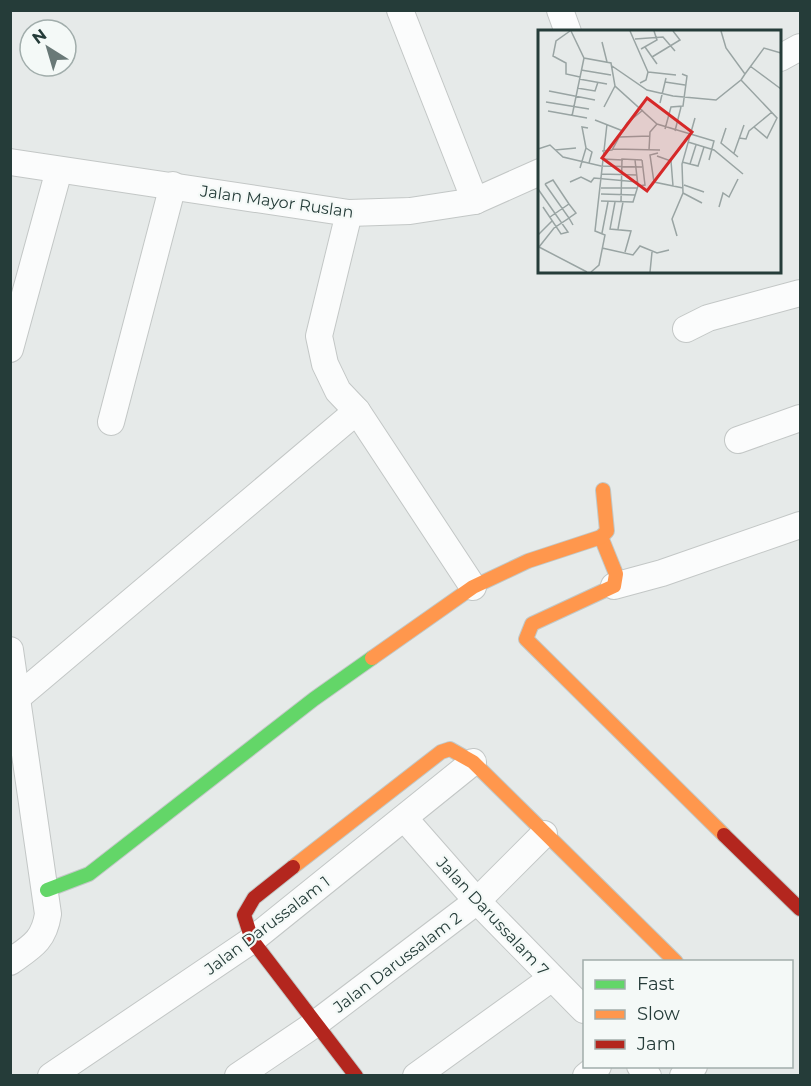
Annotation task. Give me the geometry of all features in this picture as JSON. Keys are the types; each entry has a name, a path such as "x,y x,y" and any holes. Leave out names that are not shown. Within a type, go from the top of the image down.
{"street":[{"path":"400,10 475,201"},
{"path":"560,10 567,30"},
{"path":"781,57 801,47"},
{"name":"Jalan Mayor Ruslan","path":"10,162 349,213 410,211 475,201 538,173"},
{"path":"10,349 59,171"},
{"path":"111,422 172,185"},
{"path":"349,213 319,336 325,364 338,391 357,411 473,587"},
{"path":"686,328 708,318 801,293"},
{"path":"18,697 357,411"},
{"path":"738,440 801,418"},
{"path":"47,890 89,874 314,699 473,587 528,561 601,537 607,531 603,490"},
{"path":"801,525 662,573 614,586 532,624 526,639 801,909"},
{"path":"601,537 616,574 614,586"},
{"path":"10,650 47,890 46,928 38,942 10,962"},
{"path":"356,1076 252,940 244,915 254,898 441,752 450,749 473,762 674,960"},
{"name":"Jalan Darussalam 1","path":"51,1076 252,940 473,762"},
{"name":"Jalan Darussalam 7","path":"405,819 477,901 583,1008"},
{"name":"Jalan Darussalam 2","path":"238,1076 315,1024 477,901 544,834"},
{"path":"416,1076 552,978"}],"traffic: fast":[{"path":"47,890 89,874 314,699 372,658"}],"traffic: slow":[{"path":"372,658 473,587 528,561 601,537 607,531 603,490"},
{"path":"601,537 616,574 614,586 532,624 526,639 724,835"},
{"path":"293,867 441,752 450,749 473,762 674,960"}],"traffic: jam":[{"path":"724,835 800,909"},
{"path":"293,867 254,898 244,915 252,940 356,1076"}]}
